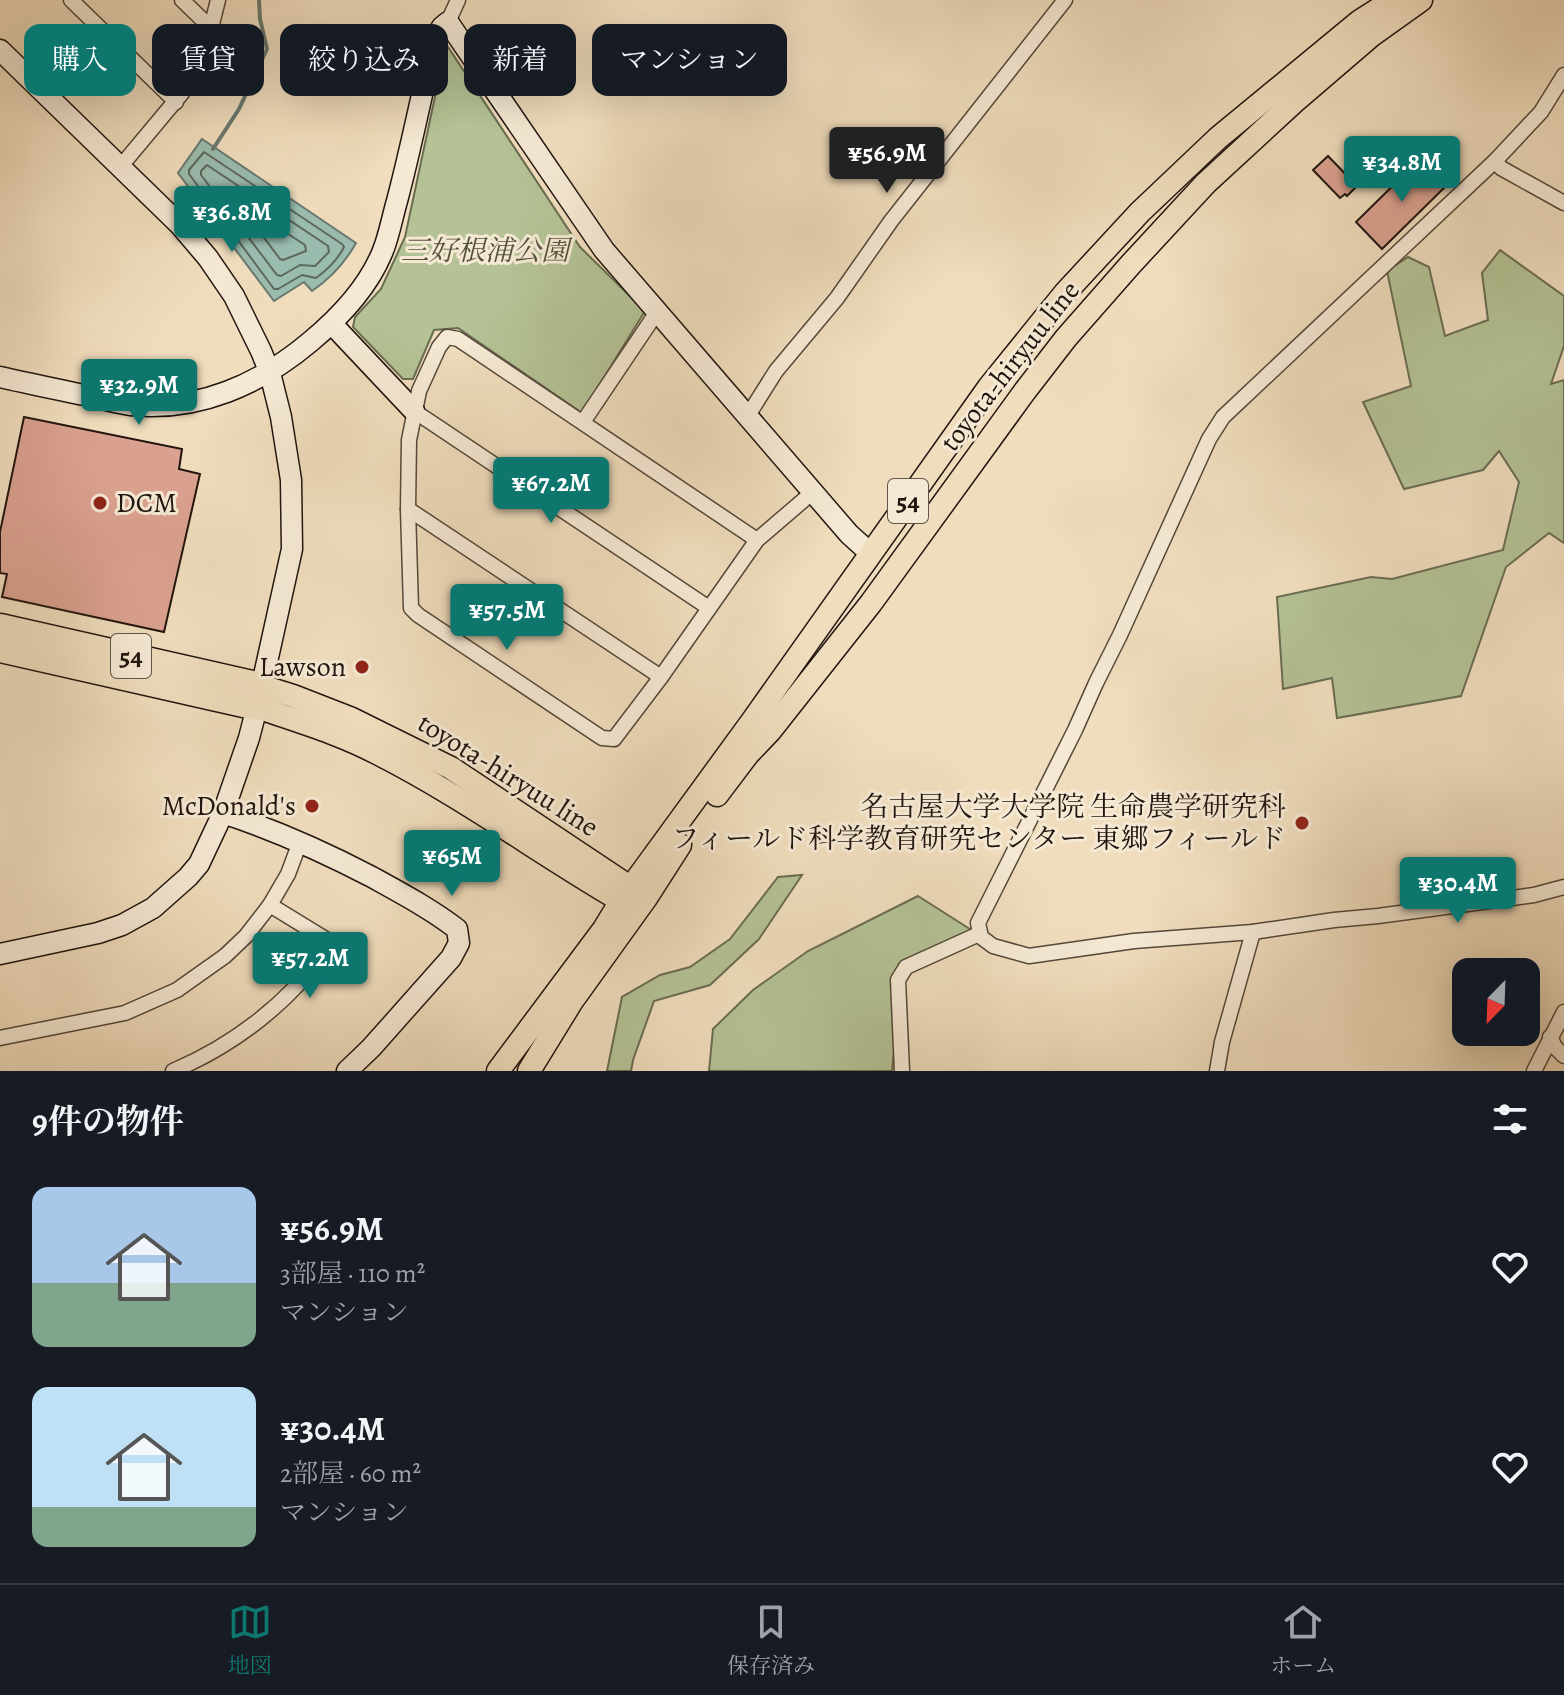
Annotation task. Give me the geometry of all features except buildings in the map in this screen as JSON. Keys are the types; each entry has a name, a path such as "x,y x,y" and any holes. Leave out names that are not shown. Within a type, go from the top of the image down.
{"highway":[{"name":"54","path":"0,627 259,696"},
{"name":"54","path":"0,649 259,696"}],"main road":[{"name":"toyota-hiryuu line","path":"529,1071 634,899 753,720 989,387 1065,293 1140,212 1218,138 1360,21 1393,0"},
{"name":"toyota-hiryuu line","path":"498,1071 604,929 670,858 748,754 770,731 871,603 1025,391 1094,306 1206,183 1372,35 1421,0"},
{"name":"toyota-hiryuu line","path":"259,696 293,696 352,719 451,768 634,899"}],"street":[{"path":"71,0 176,102"},
{"path":"182,0 207,24"},
{"path":"212,24 218,0"},
{"path":"0,377 132,405 158,405 198,401 234,390 270,373 296,354 332,324 359,293 376,267 403,177 434,40 448,22 458,0"},
{"path":"747,417 776,371 837,298 891,221 1065,0"},
{"path":"448,22 593,235 747,417 849,534 870,553"},
{"path":"0,50 180,225 221,276 249,322 270,373 281,417 291,480 292,549 259,696 223,813 199,864 153,908 122,925 0,954"},
{"path":"1564,75 1541,112 1495,161 1223,417 1209,439 1075,730 978,923 979,934 993,946 1029,956 1134,941 1253,932 1534,895 1564,887"},
{"path":"121,166 180,96"},
{"path":"1495,161 1501,168 1564,203"},
{"path":"583,422 657,312"},
{"path":"332,324 414,411 709,608"},
{"path":"757,540 452,337 443,340 419,391 409,440 411,608 602,738 614,739 757,540 813,492"},
{"path":"408,509 661,677"},
{"path":"223,813 328,854 394,889 457,929 459,943 451,958 347,1071"},
{"path":"0,1038 125,1013 177,990 225,956 246,936 270,905 288,874 300,842"},
{"path":"173,1071 208,1055 258,1023 292,992 327,950 327,940 270,905"},
{"path":"1217,1071 1222,1042 1253,932"},
{"path":"902,1071 898,980 906,967 979,934"},
{"path":"1534,1071 1564,1012"},
{"path":"1550,1037 1564,1056"}],"green space":[{"name":"三好根浦公園","path":"448,47 464,71 464,96 480,96 580,247 645,311 582,413 458,328 434,330 413,379 403,379 353,327 355,317 381,289 405,237 435,96 448,96"},
{"path":"1500,250 1564,296 1564,346 1551,384 1564,380 1564,543 1549,533 1506,567 1461,696 1337,718 1332,678 1283,689 1277,597 1371,577 1392,579 1503,550 1519,482 1499,451 1483,470 1404,489 1363,402 1411,386 1387,271 1408,257 1429,267 1445,336 1488,320 1482,273"},
{"path":"802,875 759,939 710,985 654,1001 631,1071 607,1071 622,997 660,975 690,967 730,939 778,877"},
{"path":"918,896 973,931 903,962 892,1071 709,1071 713,1029 753,990 808,951"}],"water":[{"path":"202,139 356,243 331,275 312,291 304,282 274,301 178,173"}],"waterway":[{"path":"213,149 239,109 267,49 259,0"}],"place":[{"name":"DCM","path":"100,503"},
{"name":"Lawson","path":"362,667"},
{"name":"McDonald's","path":"312,806"},
{"name":"名古屋大学大学院 生命農学研究科 フィールド科学教育研究センター 東郷フィールド","path":"1302,823"}]}
